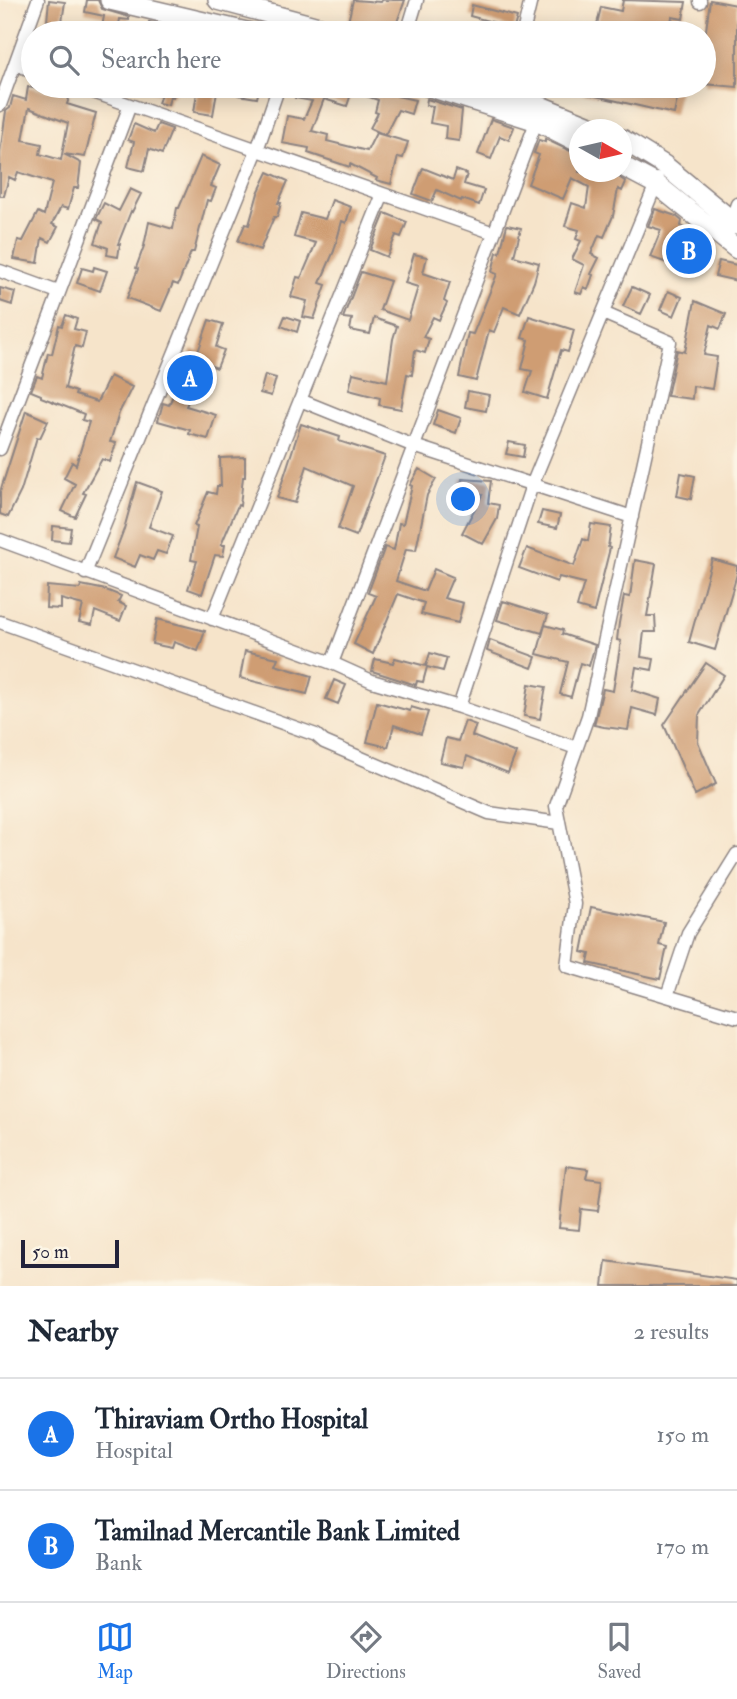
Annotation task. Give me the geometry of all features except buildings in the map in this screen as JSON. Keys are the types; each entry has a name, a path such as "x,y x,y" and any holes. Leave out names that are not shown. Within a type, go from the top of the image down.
{"main road":[{"path":"110,0 151,5 208,21"},
{"path":"218,0 280,21"},
{"path":"477,98 569,121"},
{"path":"520,98 569,136"},
{"path":"632,146 664,165 735,217"},
{"path":"632,172 656,184 737,249"}],"street":[{"path":"30,21 38,0"},
{"path":"410,21 416,0"},
{"path":"526,21 531,0"},
{"path":"0,105 21,47"},
{"path":"15,64 21,66"},
{"path":"110,98 494,233"},
{"path":"85,573 257,150 275,98"},
{"path":"0,449 130,105"},
{"path":"332,663 539,113"},
{"path":"459,707 532,485 664,165"},
{"path":"212,619 383,194"},
{"path":"0,271 58,292"},
{"path":"603,313 670,342 588,716 556,806 575,904 567,966 737,1017"},
{"path":"300,400 414,446 632,517"},
{"path":"0,540 332,663 372,681 459,707 576,748"},
{"path":"0,622 316,735 324,742 489,813 559,823"},
{"path":"667,996 688,933 737,854"}],"place":[{"name":"Tamilnad Mercantile Bank Limited","path":"689,251"},
{"name":"Thiraviam Ortho Hospital","path":"190,378"}]}
